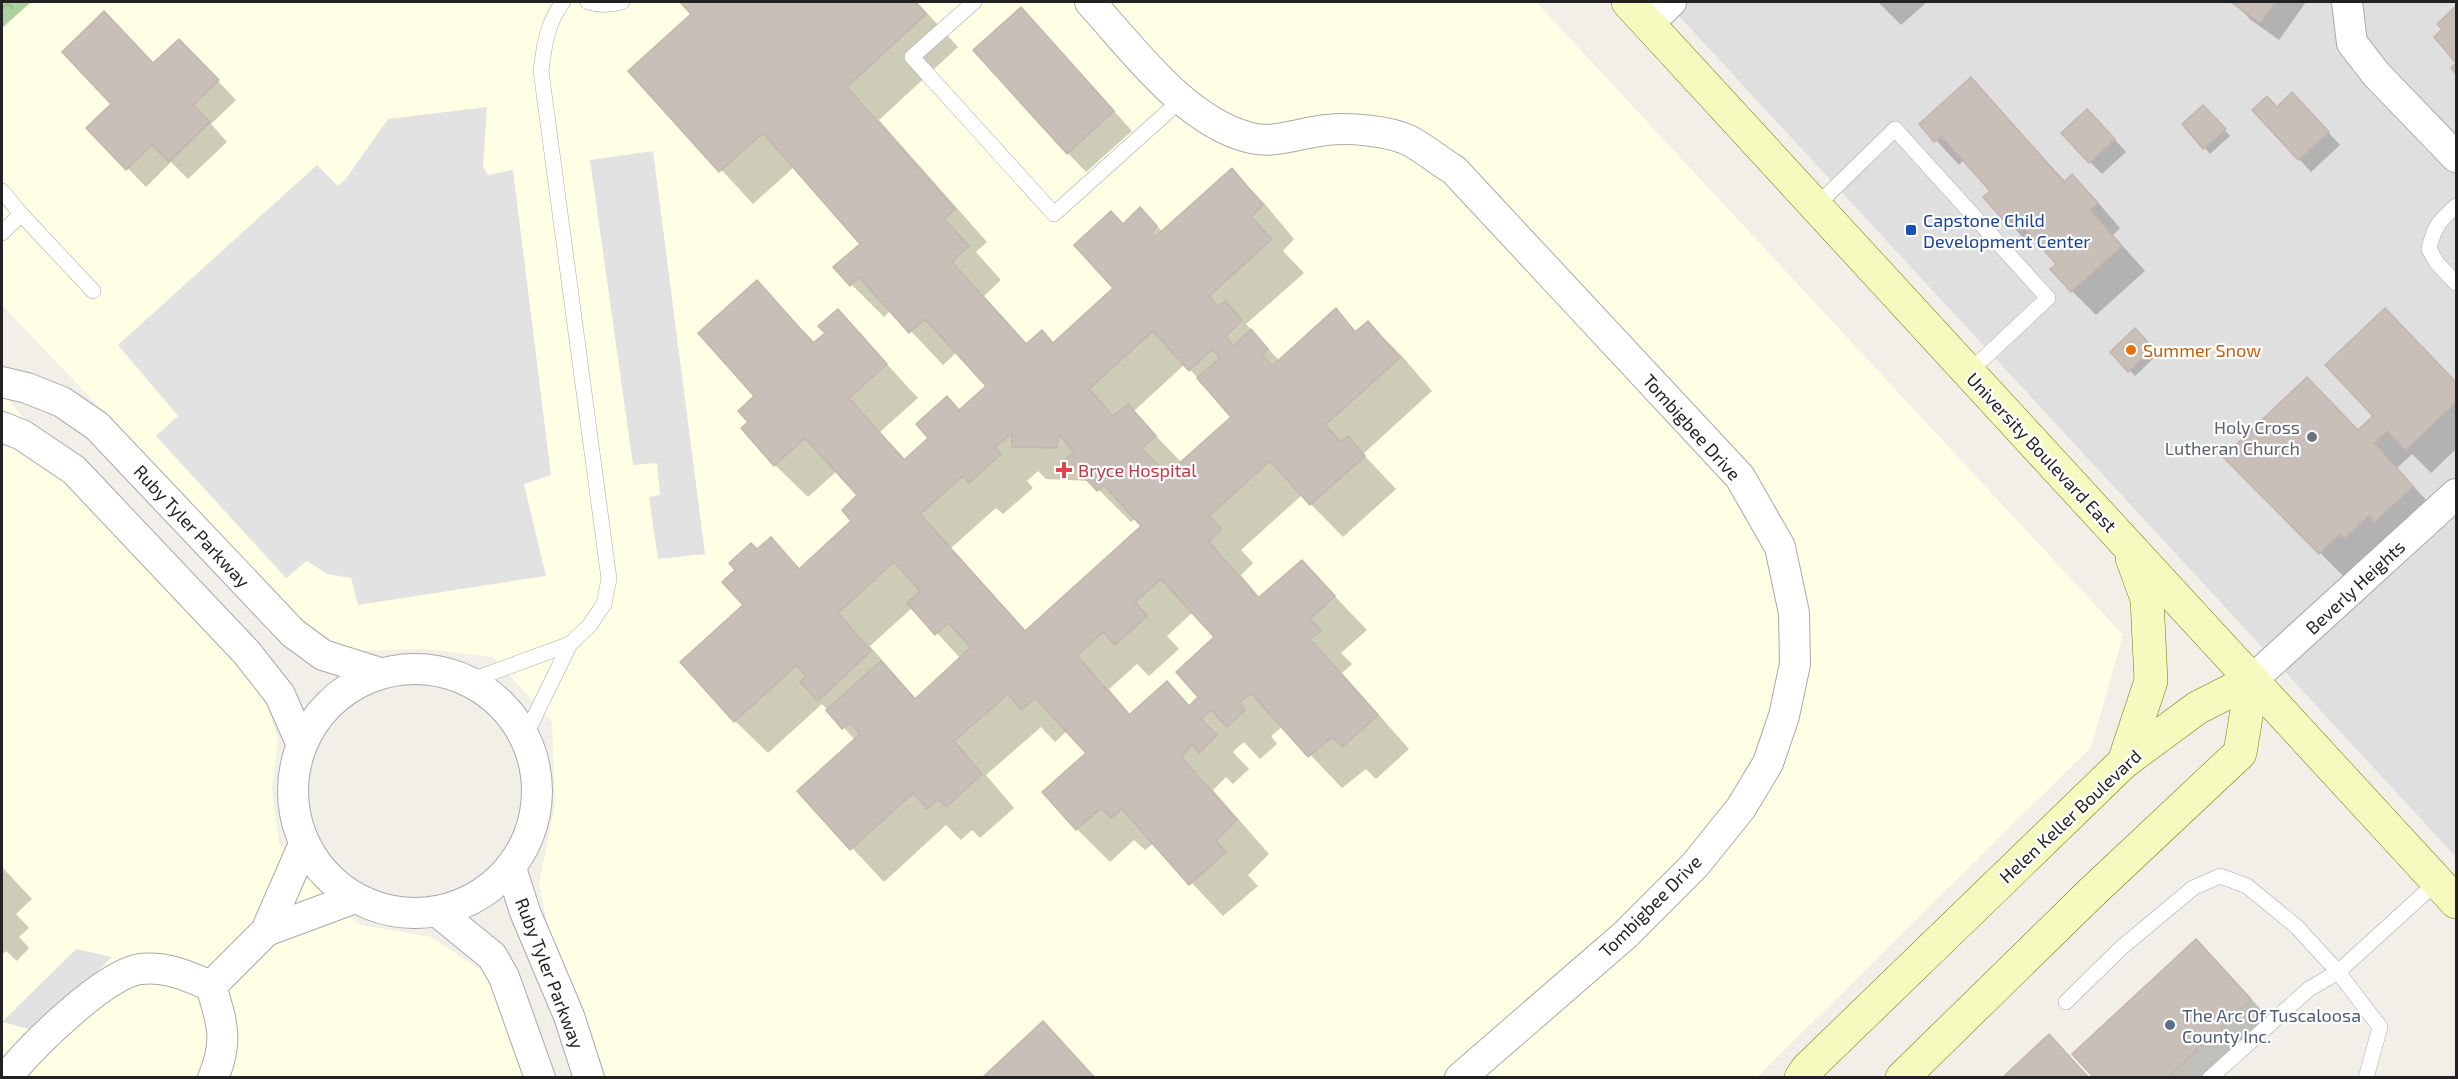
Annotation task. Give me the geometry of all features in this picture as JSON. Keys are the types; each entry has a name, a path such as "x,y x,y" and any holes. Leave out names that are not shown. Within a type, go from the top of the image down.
{"street":[{"name":"Tombigbee Drive","path":"1090,2 1181,100 1209,121 1252,139 1293,138 1327,130 1368,131 1407,140 1454,170 1740,477 1780,547 1794,613 1795,664 1784,716 1768,763 1741,808 1695,865 1625,935 1460,1077"},
{"name":"University Boulevard East","path":"1649,9 1816,206 2447,892"},
{"path":"2348,13 2352,43 2376,74 2457,157"},
{"name":"Ruby Tyler Parkway","path":"2,382 27,388 62,402 97,426 293,633 323,655 380,673"},
{"path":"2,427 22,435 74,470 247,653 280,695 301,743"},
{"name":"Beverly Heights","path":"2252,680 2457,494"},
{"path":"2124,762 2151,681 2147,599 2128,545"},
{"path":"412,668 446,672 472,680 502,705 526,734 535,765 538,801 529,837 511,868 491,888 465,903 438,912 395,912 355,898 326,875 304,844 294,811 292,776 301,743 320,712 347,688 380,673 412,668"},
{"path":"1902,1077 2091,893 2240,753 2252,680"},
{"name":"Helen Keller Boulevard","path":"1801,1077 2124,762 2197,708 2252,680"},
{"path":"211,986 266,931 304,844"},
{"name":"Ruby Tyler Parkway","path":"511,868 525,912 569,1016 589,1077"},
{"path":"266,931 355,898"},
{"path":"438,912 492,956 504,977 540,1077"},
{"path":"6,1077 88,998 116,977 141,969 175,970 211,986 223,1025 221,1059 213,1077"}],"lane":[{"path":"526,734 570,644 589,626 604,604 609,579 541,71 545,38 562,2"},
{"path":"588,2 597,5 611,5 622,2"},
{"path":"974,2 912,57 1054,214 1181,100"},
{"path":"1816,206 1894,129 2049,298 1969,372"},
{"path":"2,191 93,291"},
{"path":"2457,206 2442,218 2433,231 2429,249 2438,263 2457,282"},
{"path":"2,233 21,214"},
{"path":"472,680 570,644"},
{"path":"2066,1002 2121,948 2193,888 2220,876 2247,886 2289,920 2338,972 2380,1027 2366,1077"},
{"path":"2210,1077 2308,989 2338,972 2447,892"}],"shaded area":[{"name":"Bryce Hospital","path":"2,2 1536,2 2123,635 2091,747 1757,1077 604,1077 549,930 539,884 555,804 552,722 493,657 427,649 356,651 316,635 2,305"},
{"path":"1666,2 2456,2 2456,857"},
{"path":"487,107 483,166 488,175 513,170 551,475 524,484 546,576 358,605 351,578 327,574 307,561 286,578 156,436 178,416 118,345 317,165 338,186 345,180 388,119"},
{"path":"653,151 705,554 658,559 649,497 660,495 657,463 633,465 590,160"},
{"path":"2,393 263,693 278,739 272,789 279,844 357,924 431,937 485,973 528,1077 2,1077"},
{"path":"76,949 112,957 37,1031 2,1022"}],"green space":[{"path":"2,2 31,2 2,28"}],"building":[{"path":"680,2 915,2 926,14 847,87 955,209 944,219 969,246 952,262 1026,344 1042,330 1053,343 1113,288 1074,245 1111,211 1123,224 1140,207 1157,226 1151,233 1155,237 1232,168 1263,205 1251,217 1272,239 1209,296 1218,307 1225,301 1242,320 1226,336 1229,341 1234,346 1251,329 1268,349 1262,355 1272,366 1336,308 1355,332 1368,321 1400,358 1325,425 1341,442 1348,436 1365,456 1310,505 1270,461 1209,516 1221,529 1209,542 1258,598 1302,560 1335,596 1310,619 1321,631 1310,639 1378,715 1342,747 1332,737 1308,757 1251,693 1239,703 1245,710 1227,727 1211,710 1206,714 1201,719 1217,735 1199,753 1192,745 1181,757 1237,820 1216,841 1226,852 1189,885 1122,809 1111,818 1101,808 1076,830 1042,792 1086,753 1035,698 1021,710 1008,694 954,741 982,774 946,807 938,799 927,809 913,793 850,850 797,791 860,734 850,723 842,729 826,710 881,661 915,699 971,647 948,623 935,635 907,603 920,591 894,562 838,613 871,651 818,701 800,682 806,676 797,665 734,722 680,662 743,605 722,582 735,570 729,563 751,543 757,549 771,537 799,569 851,521 842,510 857,495 805,438 774,466 741,428 748,422 738,411 754,396 698,333 757,280 813,343 825,333 818,326 838,309 887,364 849,398 904,460 928,438 916,424 947,396 959,410 986,386 925,319 909,333 859,277 850,286 833,267 860,244 763,133 719,172 628,71 691,14","holes":["1153,331 1189,371 1212,349 1220,358 1197,378 1231,417 1166,475 1142,448 1156,436 1128,404 1113,416 1089,389","1012,433 1012,447 1057,448 1059,435 1074,452 1067,458 1097,491 1104,485 1141,526 1025,631 920,514 963,476 969,483 1001,454 995,447","1161,579 1214,637 1176,672 1198,697 1189,706 1167,681 1129,715 1077,656 1103,632 1115,645 1147,616 1135,602"]},
{"path":"2231,2 2275,2 2260,23"},
{"path":"2456,6 2456,63 2434,37 2442,29 2437,24"},
{"path":"1021,7 1114,111 1067,154 973,50"},
{"path":"104,11 153,63 179,39 219,80 193,105 210,122 169,162 152,145 126,170 86,128 111,104 62,52"},
{"path":"2456,63 2456,74 2451,68"},
{"path":"1971,77 2064,182 2072,174 2098,203 2090,210 2122,246 2071,292 2050,269 2056,264 2012,214 2004,221 1983,197 1990,191 1941,136 1934,142 1919,124"},
{"path":"2292,92 2329,132 2298,160 2252,110 2267,96 2277,107"},
{"path":"2203,105 2226,129 2203,149 2182,124"},
{"path":"2087,109 2115,139 2089,163 2061,133"},
{"name":"Holy Cross Lutheran Church","path":"2385,308 2456,382 2456,402 2406,450 2387,431 2374,443 2413,486 2375,522 2369,515 2345,538 2340,534 2319,554 2223,457 2307,377 2358,430 2373,416 2325,365"},
{"name":"Summer Snow","path":"2135,328 2153,348 2128,372 2110,352"},
{"path":"2196,939 2251,999 2167,1078 2094,1078 2072,1054"},
{"path":"1043,1021 1095,1078 982,1078"},
{"path":"2049,1034 2089,1078 2002,1078"}],"place":[{"name":"Capstone Child Development Center","path":"1911,230"},
{"name":"Summer Snow","path":"2131,350"},
{"name":"Holy Cross Lutheran Church","path":"2312,437"},
{"name":"Bryce Hospital","path":"1064,470"},
{"name":"The Arc Of Tuscaloosa County Inc.","path":"2170,1025"}]}
